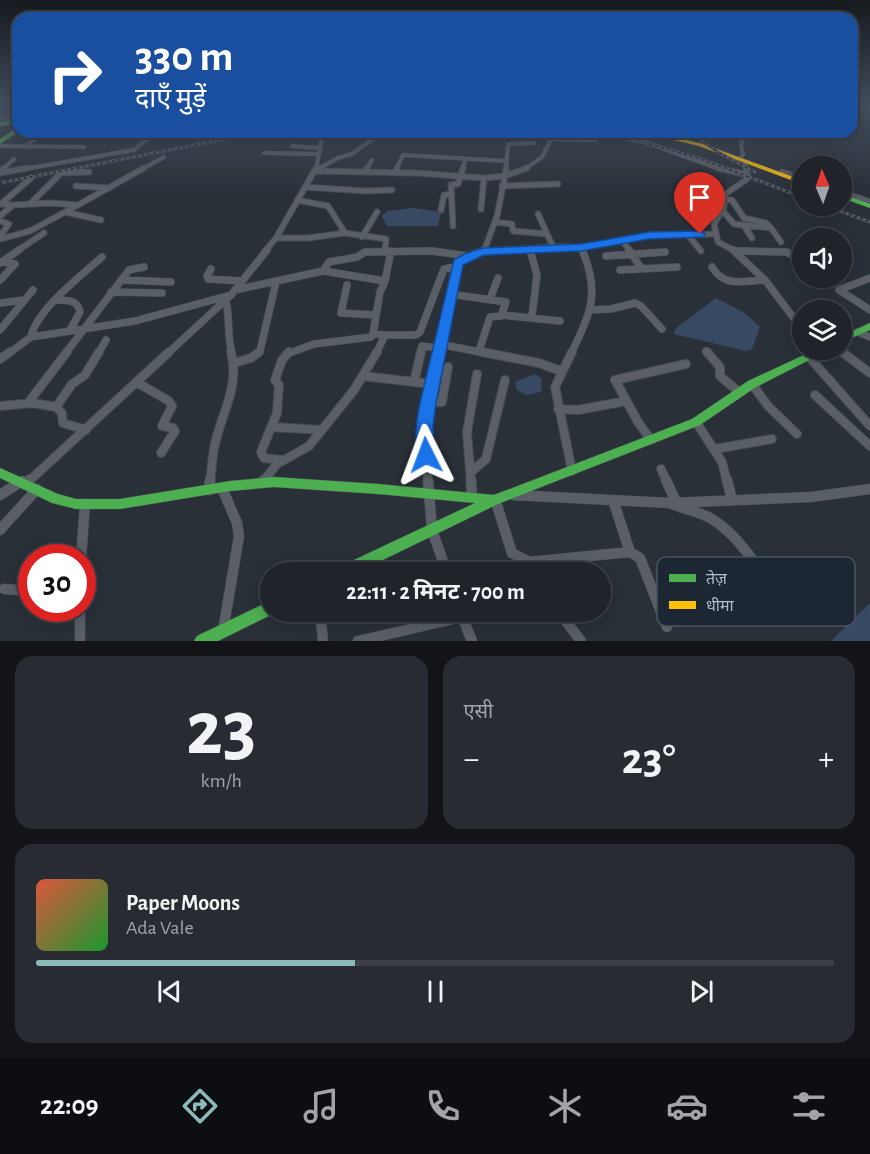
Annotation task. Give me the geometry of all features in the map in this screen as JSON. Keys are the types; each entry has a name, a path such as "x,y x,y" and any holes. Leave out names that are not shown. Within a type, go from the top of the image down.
{"main road":[{"path":"0,144 12,134"},
{"path":"670,138 701,145 792,177"},
{"path":"852,198 870,204"},
{"path":"852,335 870,326"},
{"path":"365,562 507,494 696,422 752,384 802,360"},
{"path":"0,473 60,500 85,504 109,505 262,483 429,492 494,500"},
{"path":"202,641 260,613"}],"street":[{"path":"25,146 36,138"},
{"path":"0,173 134,150 149,138"},
{"path":"0,495 24,482 86,430 231,295 276,238 316,170 323,138"},
{"path":"316,170 338,158 352,154 373,138"},
{"path":"316,170 484,178 505,176 527,170 539,162 552,138"},
{"path":"574,138 594,141 596,138"},
{"path":"627,138 648,143 731,172 748,175"},
{"path":"743,138 741,145 748,175"},
{"path":"483,252 495,222 505,176 508,144 534,143"},
{"path":"0,144 84,147"},
{"path":"292,146 319,151"},
{"path":"264,153 319,151"},
{"path":"395,173 400,157 404,155 506,161"},
{"path":"1,235 45,223 164,157"},
{"path":"0,173 14,159"},
{"path":"365,172 372,160"},
{"path":"453,226 451,184 458,184 465,161"},
{"path":"30,204 61,173 89,172"},
{"path":"748,175 724,195 724,207 714,218 713,234 718,242 736,251 765,280 792,316"},
{"path":"0,205 31,178"},
{"path":"481,208 484,178"},
{"path":"502,186 558,184"},
{"path":"76,186 110,188"},
{"path":"306,187 392,190"},
{"path":"441,210 444,195 451,195"},
{"path":"691,197 732,200 744,218 766,223 781,242"},
{"path":"297,200 328,206 345,233"},
{"path":"0,205 78,205"},
{"path":"0,216 13,205"},
{"path":"721,209 733,223 771,228"},
{"path":"65,212 101,220"},
{"path":"362,237 377,212"},
{"path":"538,214 553,247"},
{"path":"0,221 9,223 1,235"},
{"path":"495,222 512,224 513,231 547,234"},
{"path":"744,226 752,238"},
{"path":"1,263 44,233"},
{"path":"276,238 308,238 345,233 386,239 388,251 385,281 373,334"},
{"path":"687,234 701,251"},
{"path":"323,272 329,262 357,257 365,252 432,251 468,256 483,252 581,247 649,236 713,234"},
{"path":"622,240 641,268"},
{"path":"572,471 555,387 561,371 573,353 594,293 589,265 581,247"},
{"path":"530,249 537,275 532,316"},
{"path":"736,251 786,252 792,255"},
{"path":"606,256 665,252"},
{"path":"282,460 262,456 261,452 277,413 279,385 274,380 286,354 331,340 371,337 373,334 416,335 420,332 444,269 455,267 468,256"},
{"path":"32,338 30,332 57,300 102,257"},
{"path":"0,280 15,264 1,263"},
{"path":"28,404 82,329 131,268 144,267"},
{"path":"443,562 432,530 424,436 431,384 455,267"},
{"path":"620,270 677,267"},
{"path":"712,267 719,278 725,281 765,280"},
{"path":"211,269 207,276 208,279 242,281"},
{"path":"1,357 32,338 135,321 276,282 323,272 385,281"},
{"path":"490,299 498,278"},
{"path":"870,278 839,290 843,295 870,310"},
{"path":"122,280 171,282"},
{"path":"234,363 251,358 260,351 276,282"},
{"path":"346,285 341,313 376,315"},
{"path":"0,330 33,290"},
{"path":"111,292 162,293"},
{"path":"450,294 506,302 502,315"},
{"path":"209,490 215,444 234,386 234,363 228,340 231,295"},
{"path":"0,303 25,300"},
{"path":"57,300 78,304 81,312 70,330"},
{"path":"589,310 611,309 635,303 641,306 662,329"},
{"path":"479,351 490,317 532,316 560,321"},
{"path":"858,332 870,337"},
{"path":"262,483 282,460 309,446 354,390 385,334"},
{"path":"56,407 72,384 86,375 106,340"},
{"path":"414,382 422,346 479,351 539,363 561,371"},
{"path":"706,351 720,367 720,375 739,392"},
{"path":"811,360 870,426"},
{"path":"852,360 870,373"},
{"path":"651,440 616,383 618,379 686,364"},
{"path":"428,403 442,402 448,367"},
{"path":"472,497 467,432 477,374"},
{"path":"363,376 431,384"},
{"path":"470,472 486,459 505,380"},
{"path":"136,382 169,401 172,406 162,426 173,428 175,431 161,453"},
{"path":"752,384 768,406 797,434"},
{"path":"815,395 870,446"},
{"path":"558,409 578,410 626,401"},
{"path":"0,406 28,404 56,407 62,413 63,423 86,430"},
{"path":"696,422 722,462 732,499"},
{"path":"272,427 322,430"},
{"path":"715,449 772,439"},
{"path":"661,469 673,503 714,521 749,557"},
{"path":"222,488 237,523 239,536 223,631"},
{"path":"0,530 37,489"},
{"path":"507,494 673,503 811,497 870,489"},
{"path":"494,500 512,553 529,562 630,552 640,558 657,601"},
{"path":"613,500 630,552"},
{"path":"82,544 85,504"},
{"path":"4,589 18,590"},
{"path":"80,622 80,641"},
{"path":"321,622 323,641"},
{"path":"358,641 430,622"},
{"path":"464,622 472,641"},
{"path":"567,622 581,641"}],"water":[{"path":"413,208 441,212 438,226 387,226 382,216 387,211"},
{"path":"716,298 745,313 760,327 752,349 746,351 674,334 676,328"},
{"path":"535,374 542,379 541,392 526,395 517,390 515,382"},
{"path":"870,603 870,641 831,641 846,626 855,626 855,618"}],"railway":[{"path":"0,183 230,138"},
{"path":"629,138 701,159 792,193"},
{"path":"698,138 755,172"},
{"path":"852,215 870,222"}],"traffic: fast":[{"path":"0,142 11,134"},
{"path":"852,200 870,206"},
{"path":"852,334 870,326"},
{"path":"365,562 494,500 696,422 752,384 801,360"},
{"path":"0,473 56,499 76,504 120,504 230,486 274,482 494,500"},
{"path":"202,641 260,613"}],"traffic: slow":[{"path":"670,138 701,145 792,178"}],"route":[{"path":"426,455 424,425 438,348 455,267 458,263 468,256 483,252 581,247 649,236 700,234"}]}
